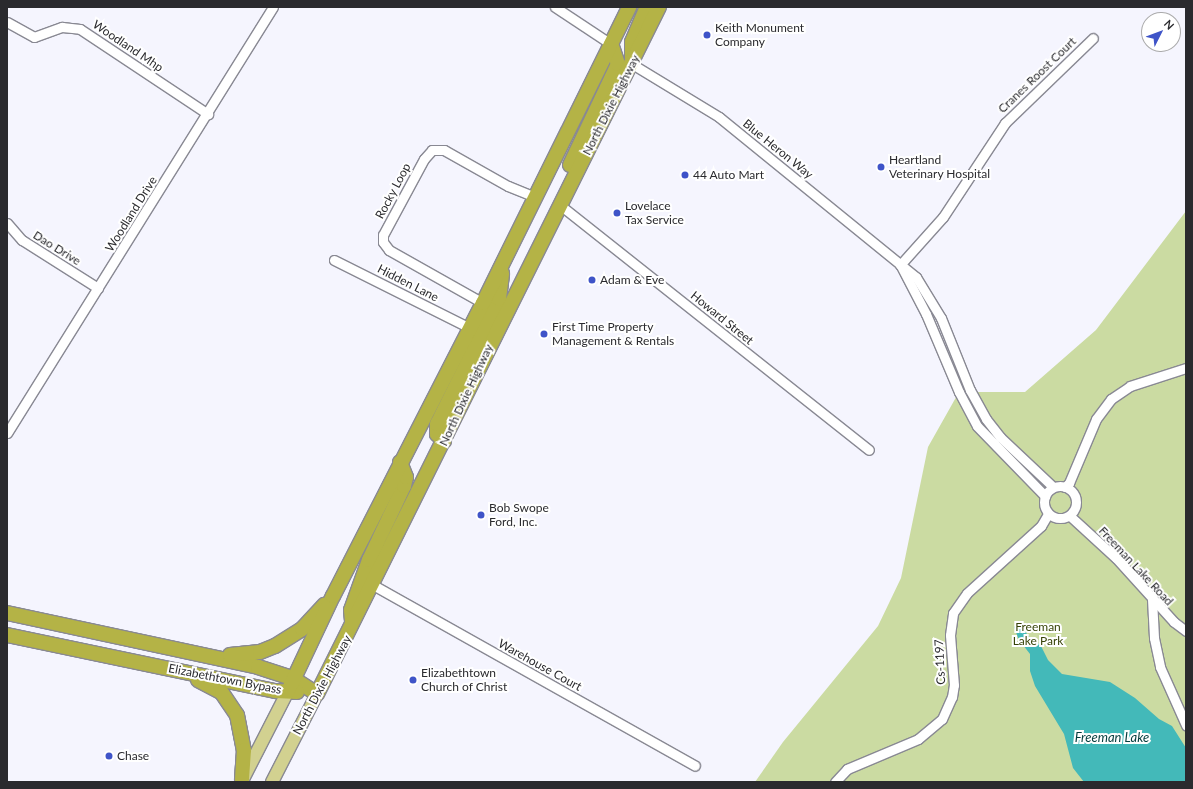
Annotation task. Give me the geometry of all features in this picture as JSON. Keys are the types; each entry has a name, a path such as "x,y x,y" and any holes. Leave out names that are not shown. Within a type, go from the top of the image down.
{"highway":[{"name":"North Dixie Highway","path":"291,685 333,596 400,462 483,303 630,7"},
{"path":"632,64 632,42 647,7"},
{"name":"North Dixie Highway","path":"317,694 353,626 496,334 660,7"},
{"path":"496,334 522,262 615,74 618,64 617,56 611,44"},
{"path":"444,441 437,434 437,424 500,299 502,265"},
{"path":"353,626 351,610 356,593 381,533 404,486 406,477 400,462"},
{"path":"188,650 243,655 275,646 302,629 333,596"},
{"name":"Elizabethtown Bypass","path":"7,613 188,650 258,667 291,685 317,694"},
{"name":"Elizabethtown Bypass","path":"7,635 169,669 291,685"},
{"path":"169,669 211,685 231,704 242,732 242,781"}],"main road":[{"path":"242,781 291,685"},
{"name":"North Dixie Highway","path":"272,782 317,694"}],"street":[{"name":"Woodland Drive","path":"7,433 208,114 273,7"},
{"path":"555,7 611,44"},
{"name":"Woodland Mhp","path":"7,22 34,37 62,26 80,29 208,114"},
{"name":"Cranes Roost Court","path":"900,265 943,217 1005,123 1093,38"},
{"name":"Blue Heron Way","path":"632,64 719,117 916,277 941,318 970,390 986,419 1000,437 1053,487"},
{"name":"Rocky Loop","path":"483,303 389,250 383,242 383,236 424,159 432,150 444,150 508,186 535,197"},
{"name":"Howard Street","path":"560,205 869,450"},
{"name":"Dao Drive","path":"7,223 22,240 98,288"},
{"name":"Hidden Lane","path":"334,260 470,328"},
{"name":"Blue Heron Way","path":"900,265 926,314 959,392 977,426 1045,496"},
{"path":"1065,487 1076,498 1074,510 1070,516 1059,519 1048,514 1044,508 1045,496 1053,487 1065,487 1069,484 1096,419 1111,399 1130,386 1186,368"},
{"name":"Cs-1197","path":"834,782 847,769 918,739 942,719 952,697 954,685 950,635 953,613 967,593 1041,526 1048,514"},
{"name":"Freeman Lake Road","path":"1070,516 1116,558 1174,622 1186,631"},
{"name":"Warehouse Court","path":"373,585 695,766"},
{"path":"1152,599 1154,638 1160,667 1186,725"}],"green space":[{"name":"Freeman Lake Park","path":"1186,211 1186,782 755,782 783,742 878,626 901,578 928,447 959,392 1025,392 1096,330"}],"water":[{"name":"Freeman Lake","path":"1016,625 1024,630 1033,642 1040,644 1048,660 1062,674 1110,682 1135,698 1159,719 1172,726 1186,748 1186,782 1084,782 1073,768 1064,734 1035,686 1030,671 1030,654 1019,640 1014,627"}],"place":[{"name":"Keith Monument Company","path":"707,35"},
{"name":"Heartland Veterinary Hospital","path":"881,167"},
{"name":"44 Auto Mart","path":"685,175"},
{"name":"Lovelace Tax Service","path":"617,213"},
{"name":"Adam & Eve","path":"592,280"},
{"name":"First Time Property Management & Rentals","path":"544,334"},
{"name":"Bob Swope Ford, Inc.","path":"481,515"},
{"name":"Elizabethtown Church of Christ","path":"413,680"},
{"name":"Chase","path":"109,756"}]}
